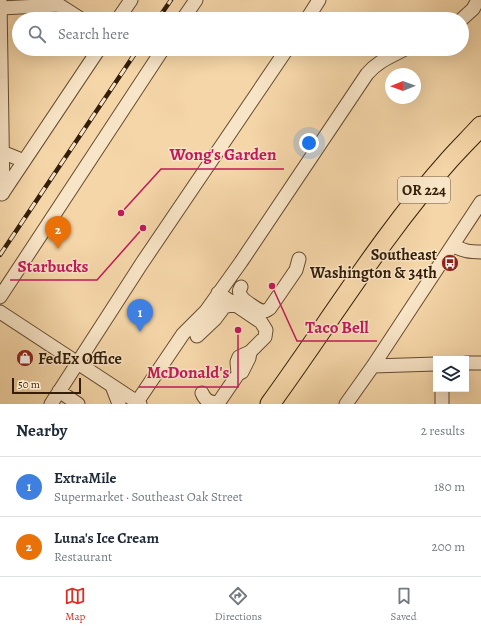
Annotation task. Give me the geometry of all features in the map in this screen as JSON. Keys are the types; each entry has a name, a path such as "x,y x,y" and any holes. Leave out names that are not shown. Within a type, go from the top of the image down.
{"highway":[{"name":"OR 224","path":"270,404 373,258 411,207 449,160 481,126"}],"street":[{"path":"123,12 131,0"},
{"path":"188,12 196,0"},
{"path":"311,12 319,0"},
{"path":"469,13 478,0"},
{"path":"1,195 1,4 59,5 70,12"},
{"path":"1,195 93,56"},
{"path":"0,297 158,56"},
{"path":"78,404 54,400 142,263 282,56"},
{"path":"0,312 138,403 183,334 206,311 366,74 374,65 392,56"},
{"path":"2,152 24,161"},
{"path":"346,404 373,366 481,202"},
{"path":"453,245 461,250 481,252"},
{"path":"241,287 239,291 242,298 260,310 267,310 270,308 296,270 299,259"},
{"path":"202,393 208,402 218,402 238,374 242,372 249,358 250,352 265,337 266,330 261,322 218,293"},
{"path":"197,336 215,319 224,307 234,304"},
{"path":"469,363 481,362"},
{"path":"373,366 433,364"},
{"path":"112,386 119,404"},
{"path":"442,392 442,404"}],"railway":[{"path":"163,12 171,0"},
{"path":"0,255 133,56"}],"place":[{"name":"Wong's Garden","path":"121,213"},
{"name":"Starbucks","path":"143,228"},
{"name":"Luna's Ice Cream","path":"58,249"},
{"name":"Southeast Washington & 34th","path":"450,263"},
{"name":"Taco Bell","path":"272,286"},
{"name":"McDonald's","path":"238,330"},
{"name":"ExtraMile","path":"140,332"},
{"name":"FedEx Office","path":"25,358"}]}
